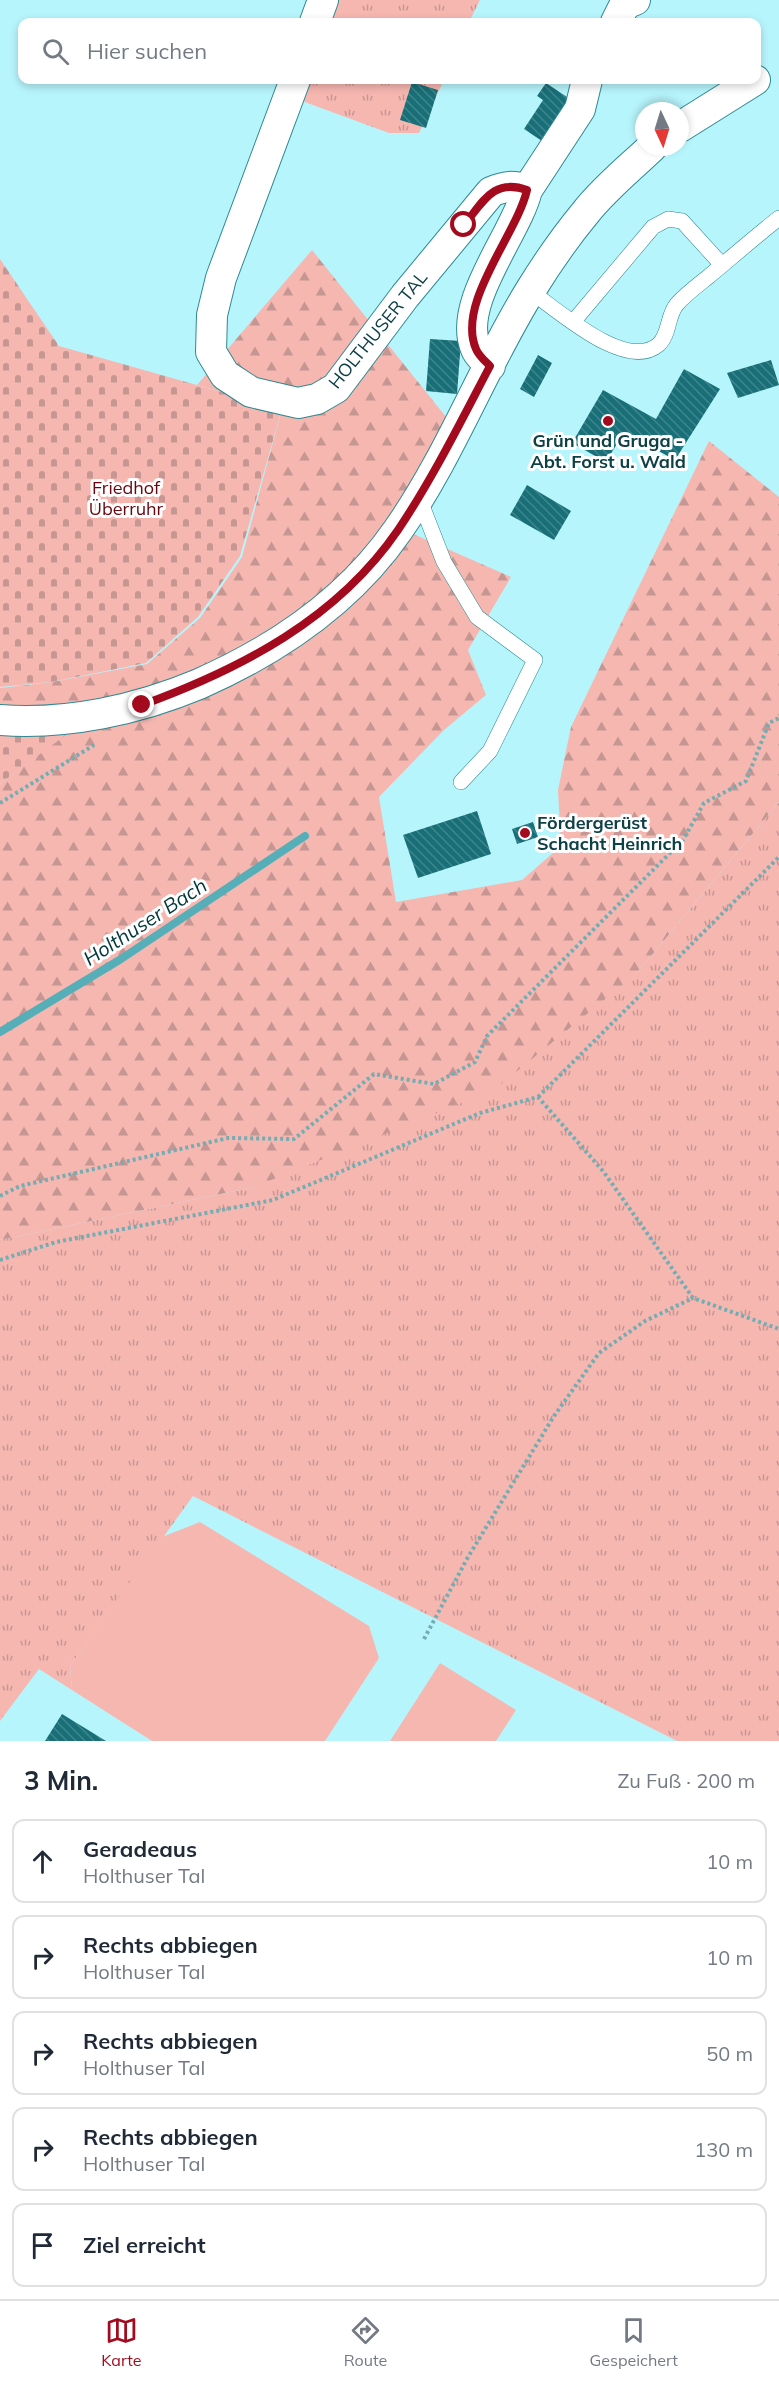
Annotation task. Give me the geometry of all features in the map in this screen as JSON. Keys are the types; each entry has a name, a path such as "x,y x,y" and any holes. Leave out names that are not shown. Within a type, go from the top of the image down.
{"street":[{"path":"316,18 323,0"},
{"path":"618,18 625,4 635,0"},
{"path":"761,77 779,68"},
{"name":"HOLTHUSER TAL","path":"294,84 221,278 212,315 211,352 225,375 252,392 298,403 317,399 336,388 405,296 491,192 506,186 527,190"},
{"path":"490,366 476,351 472,336 474,310 497,251 524,203 527,190 580,109 586,84"},
{"path":"689,121 748,84"},
{"path":"0,720 56,719 142,705 222,674 262,653 332,603 367,569 419,498 530,291 586,211 643,156"}],"lane":[{"path":"573,322 653,227 668,219 682,221 722,265"},
{"path":"530,291 612,346 637,352 649,349 658,345 664,337 676,305 779,219"},
{"path":"419,498 444,562 477,617 535,660 490,751 461,782"}],"path":[{"path":"0,1196 20,1186 228,1138 294,1139 374,1074 434,1084 475,1062 487,1036 683,840 704,803 746,781 769,723 779,718"},
{"path":"0,803 103,738"},
{"path":"0,1260 56,1242 273,1200 480,1113 538,1097 779,857"},
{"path":"538,1097 603,1171 693,1299 779,1329"},
{"path":"424,1639 468,1557 554,1416 599,1353 645,1321 693,1299"}],"green space":[{"path":"339,0 480,0 471,18 332,18"},
{"path":"308,84 442,84 419,133 389,133 302,101"},
{"path":"312,250 455,428 411,533 511,577 468,650 486,695 444,730 379,797 396,902 522,880 561,846 558,790 571,727 709,441 779,497 779,802 637,973 494,1090 254,1187 0,1240 0,784 74,727 0,733 0,688 52,682 147,664 200,618 242,557 282,409 197,385"},
{"name":"Friedhof Überruhr","path":"0,259 59,346 282,409 240,556 198,617 146,663 51,682 0,687"},
{"path":"78,726 1,783 0,784 0,733"},
{"path":"779,802 779,1741 677,1741 193,1496 70,1666 72,1690 39,1669 0,1721 0,1240 254,1187 637,973"},
{"path":"200,1522 369,1626 379,1658 325,1741 152,1741 72,1690 70,1666 162,1537"},
{"path":"440,1663 516,1710 496,1741 390,1741"}],"building":[{"path":"411,84 438,90 426,128 400,120"},
{"path":"548,84 573,101 545,143 524,129 543,100 537,96"},
{"path":"430,339 461,341 457,394 426,391"},
{"path":"538,355 552,363 534,397 520,389"},
{"path":"771,360 779,385 738,398 727,373"},
{"path":"684,369 720,389 675,460 624,432 606,462 572,443 603,390 656,419"},
{"path":"527,485 571,511 554,540 510,515"},
{"path":"477,811 491,854 418,878 403,835"},
{"name":"Fördergerüst Schacht Heinrich","path":"533,822 538,837 517,844 512,829"},
{"path":"62,1714 106,1741 45,1741"}],"waterway":[{"name":"Holthuser Bach","path":"0,1032 121,959 305,836"}],"place":[{"name":"Grün und Gruga - Abt. Forst u. Wald","path":"608,421"},
{"name":"Fördergerüst Schacht Heinrich","path":"525,833"}],"route":[{"path":"142,705 222,674 262,653 299,628 332,603 367,569 397,531 419,498 490,366 476,351 472,336 474,310 497,251 524,203 527,190 516,186 506,186 491,192 464,225"}]}
